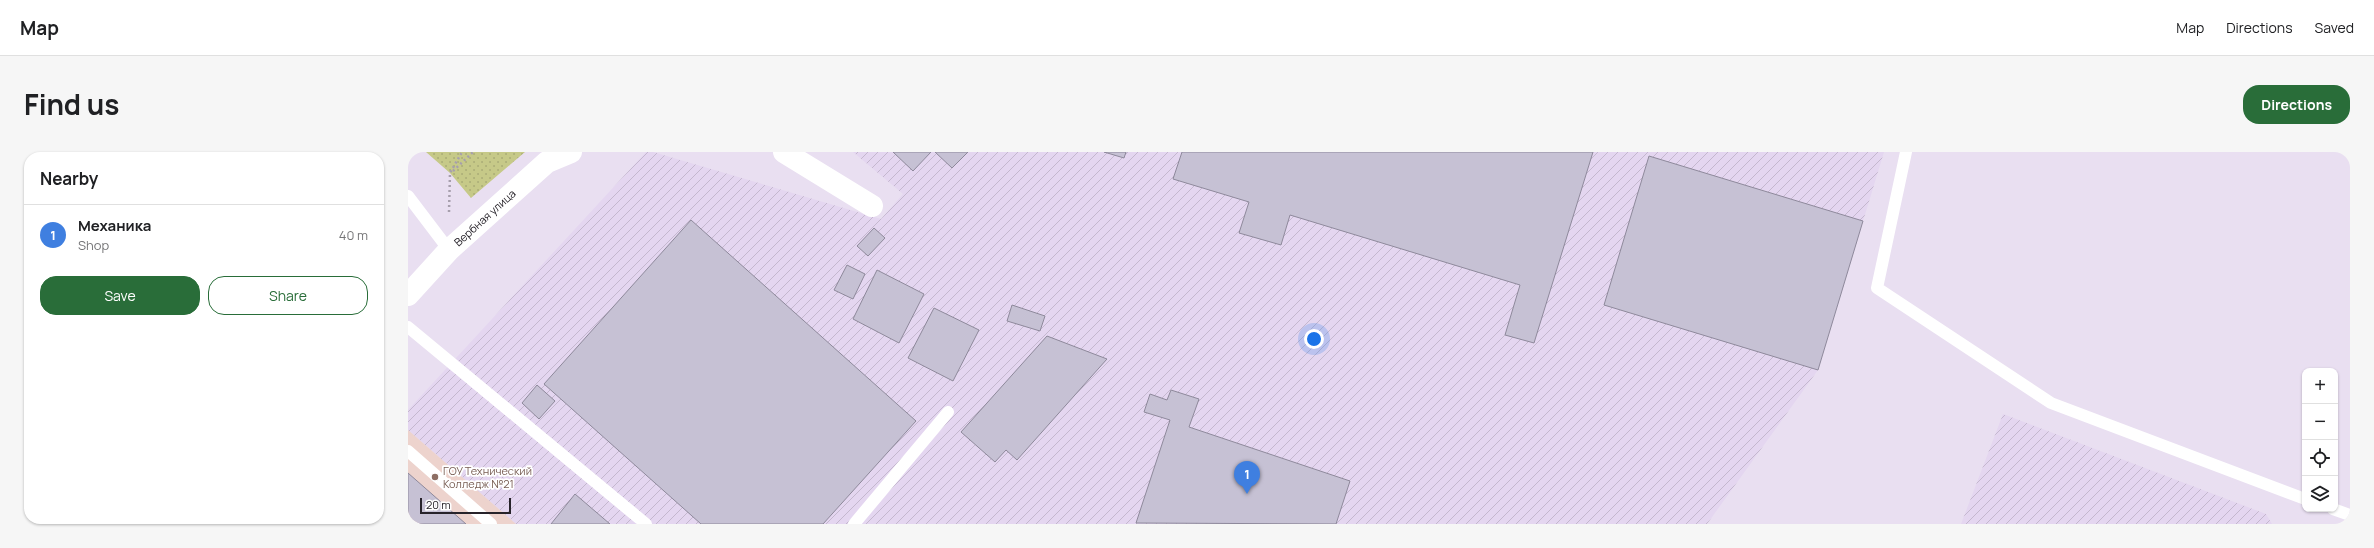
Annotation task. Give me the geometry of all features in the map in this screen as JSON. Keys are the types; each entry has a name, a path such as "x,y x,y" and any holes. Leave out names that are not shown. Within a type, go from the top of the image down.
{"street":[{"name":"Вербная улица","path":"408,295 449,250 547,162 571,152"},
{"path":"784,152 872,206"}],"lane":[{"path":"1906,152 1877,288 2051,403 2302,498"},
{"path":"408,196 449,250"},
{"path":"408,327 646,524"},
{"path":"854,524 948,412"},
{"path":"408,451 491,524"},
{"path":"2338,511 2350,516"}],"path":[{"path":"449,250 450,173 462,152"},
{"path":"450,173 473,152"}],"shaded area":[{"path":"646,152 653,152 881,219 903,194 853,152 1884,152 1818,370 1707,524 516,524 408,430 408,410"},
{"path":"2003,414 2266,514 2272,524 1961,524"},
{"name":"ГОУ Технический Колледж №21","path":"408,430 516,524 408,524"}],"green space":[{"path":"426,152 525,152 471,198 450,173"}],"building":[{"path":"893,152 931,152 913,171"},
{"path":"935,152 968,152 952,168"},
{"path":"1104,152 1126,152 1124,158"},
{"path":"1182,152 1593,152 1534,343 1505,335 1520,285 1290,215 1281,245 1239,233 1249,202 1173,179"},
{"path":"1649,156 1863,221 1818,370 1604,305"},
{"path":"691,220 916,421 823,524 701,524 544,384"},
{"path":"874,228 885,238 868,256 857,246"},
{"path":"847,265 865,274 853,299 834,290"},
{"path":"877,270 924,294 899,343 853,319"},
{"path":"1012,305 1045,316 1040,331 1007,321"},
{"path":"934,308 979,330 953,381 908,358"},
{"path":"1047,336 1107,359 1017,460 1006,450 995,462 961,432"},
{"path":"537,385 555,401 539,419 522,403"},
{"path":"1171,390 1199,399 1189,427 1350,481 1336,524 1136,523 1170,420 1144,412 1150,394 1167,400"},
{"path":"408,473 466,524 408,524"},
{"path":"575,494 610,524 551,524"}],"place":[{"name":"ГОУ Технический Колледж №21","path":"435,477"},
{"name":"Механика","path":"1247,494"}]}
